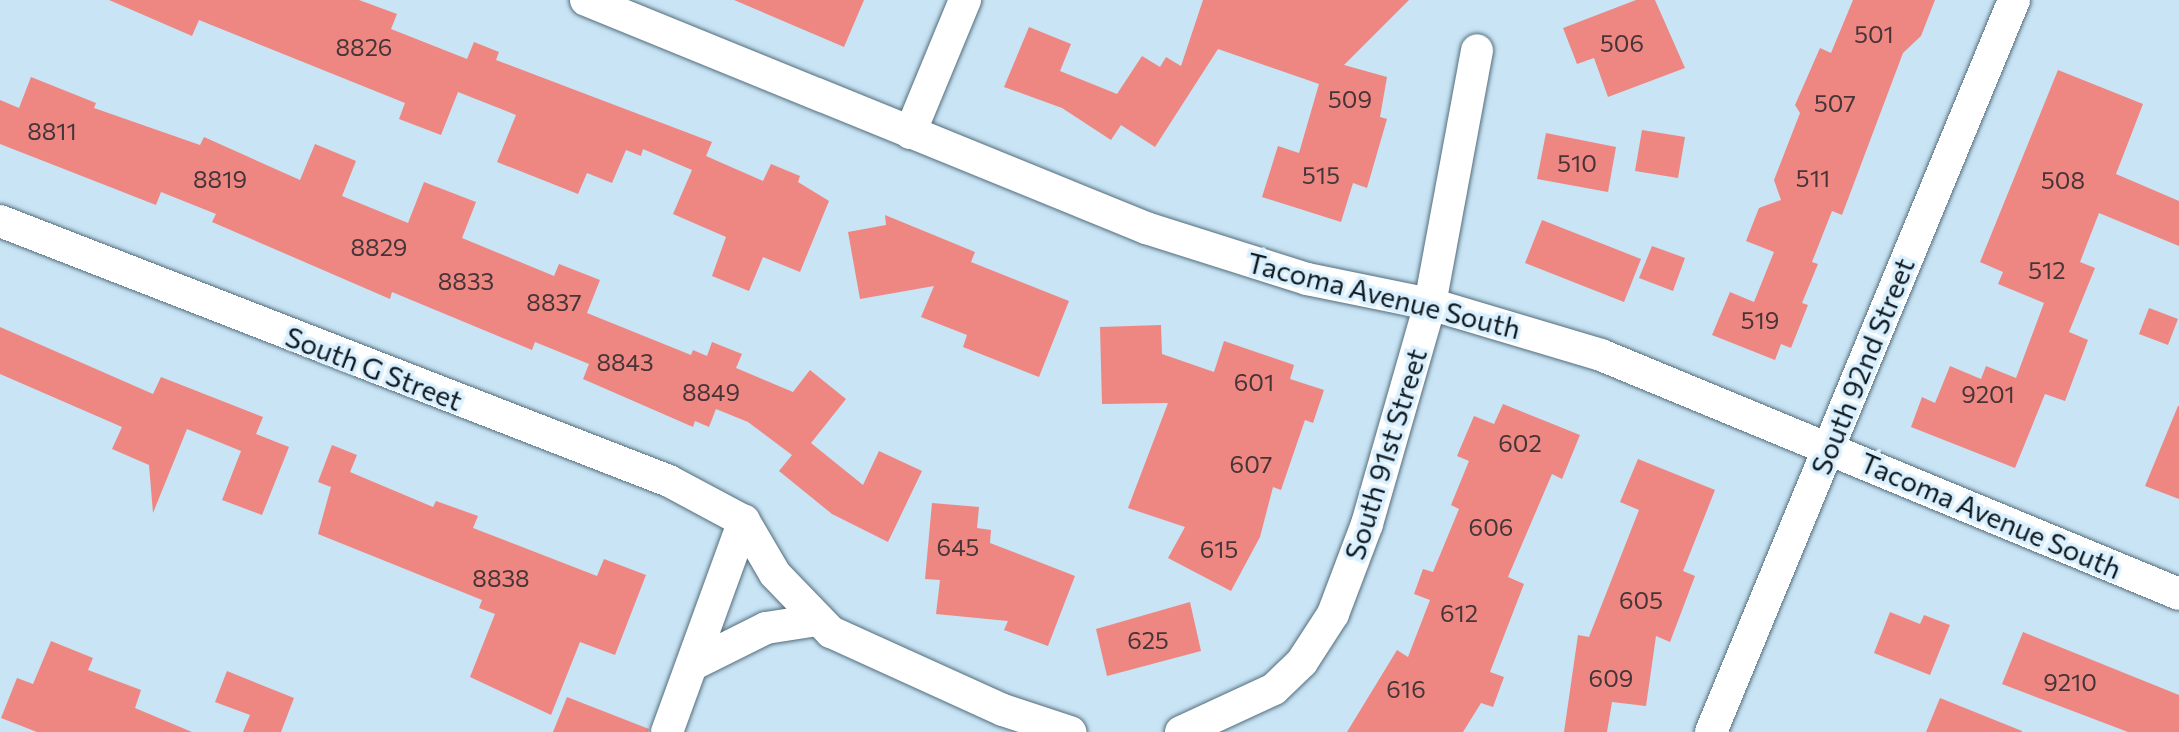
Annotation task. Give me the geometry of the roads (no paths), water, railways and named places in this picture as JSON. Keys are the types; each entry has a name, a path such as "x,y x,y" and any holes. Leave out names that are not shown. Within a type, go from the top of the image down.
{"street":[{"name":"Tacoma Avenue South","path":"586,0 910,133 1247,262 1430,304 1601,355 2179,594"},
{"path":"910,133 965,0"},
{"name":"South 92nd Street","path":"1711,732 2014,0"},
{"name":"South 91st Street","path":"1181,732 1274,689 1302,662 1333,614 1367,524 1430,304 1477,50"},
{"name":"South G Street","path":"0,221 669,481 744,521"},
{"path":"744,521 775,574 817,620 864,650 1070,732"},
{"path":"667,732 696,663 744,521"},
{"path":"696,663 766,628 817,620"}]}
